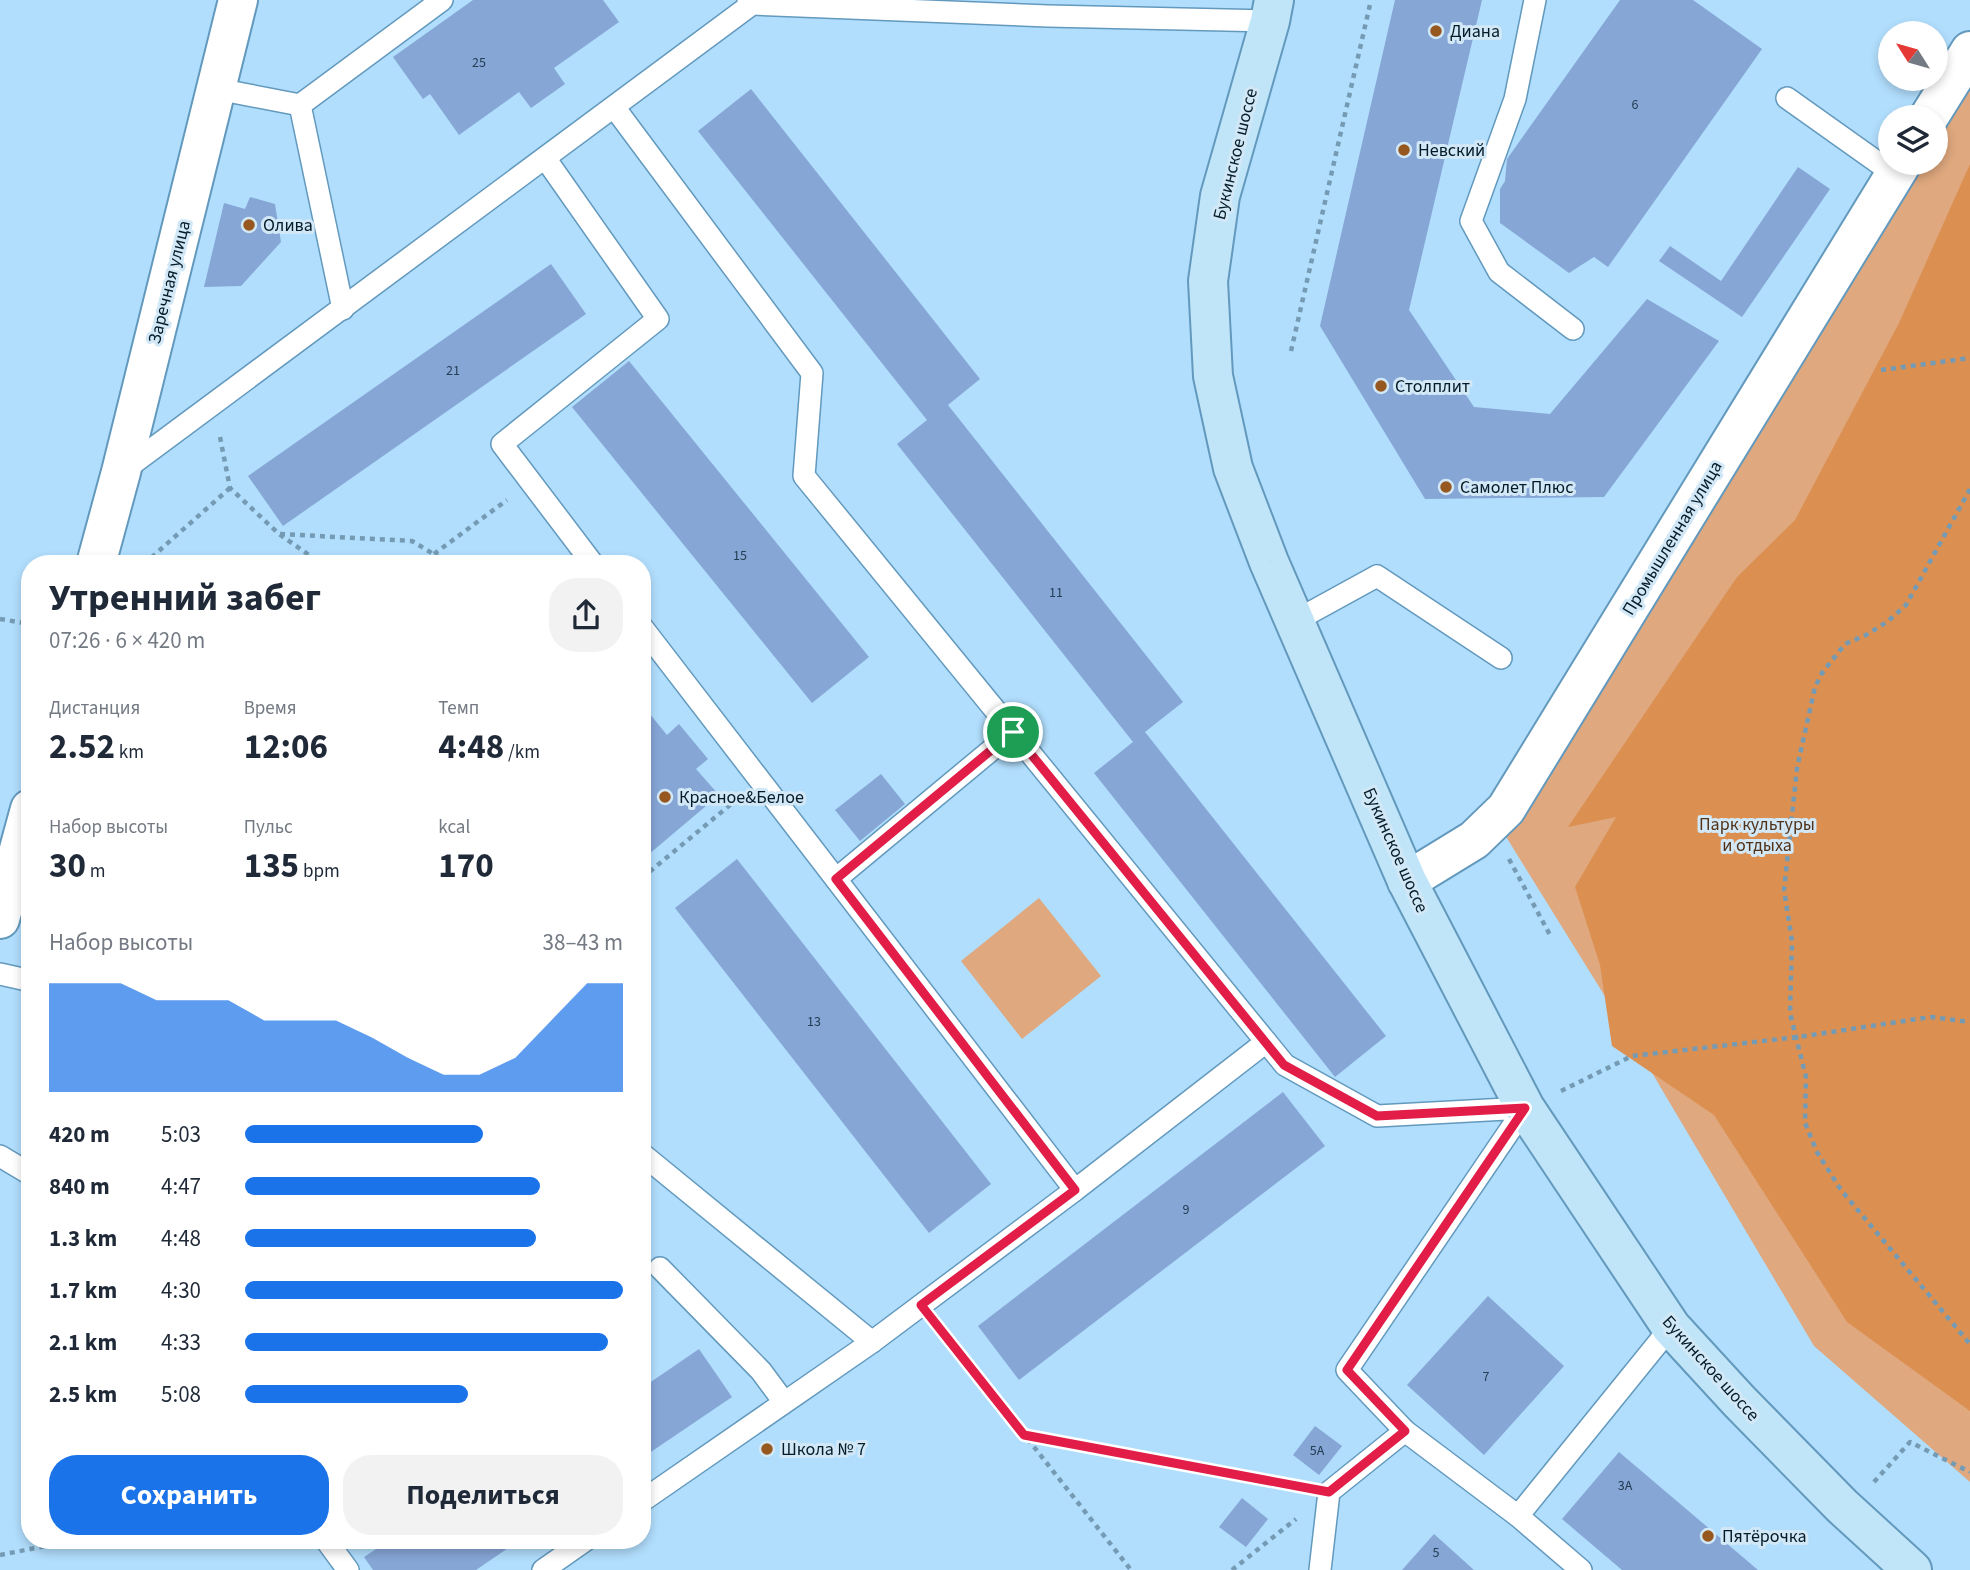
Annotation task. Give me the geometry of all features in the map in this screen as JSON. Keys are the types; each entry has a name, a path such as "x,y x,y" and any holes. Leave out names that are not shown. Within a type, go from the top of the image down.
{"main road":[{"name":"Букинское шоссе","path":"1272,11 1220,196 1208,281 1213,376 1233,468 1269,562 1407,881 1525,1108 1671,1327 1842,1506 1912,1570"}],"street":[{"name":"Заречная улица","path":"98,555 238,0"},
{"path":"1936,105 1970,51"},
{"name":"Промышленная улица","path":"1407,881 1474,840 1506,809 1894,175"},
{"path":"0,919 21,842"}],"lane":[{"path":"217,89 300,105 442,0"},
{"path":"1535,0 1516,99 1471,221 1499,272 1573,329"},
{"path":"121,472 614,107 750,2 1272,11"},
{"path":"1787,99 1878,156"},
{"path":"300,105 343,309"},
{"path":"614,107 812,373 804,476 1284,1065 1377,1116 1525,1108"},
{"path":"545,158 658,319 502,444 586,555"},
{"path":"1296,621 1377,576 1501,658"},
{"path":"651,639 1075,1190"},
{"path":"836,879 1013,732"},
{"path":"0,974 21,979"},
{"path":"651,1495 872,1342 1266,1042"},
{"path":"1525,1108 1347,1370 1405,1431 1518,1516 1581,1570"},
{"path":"0,1156 21,1169"},
{"path":"651,1161 872,1342"},
{"path":"660,1268 761,1371 784,1402"},
{"path":"1518,1516 1671,1327"},
{"path":"1320,1570 1329,1492 1405,1431"},
{"path":"333,1549 348,1570"},
{"path":"542,1570 573,1549"}],"path":[{"path":"1292,351 1371,0"},
{"path":"1881,370 1970,358"},
{"path":"213,405 230,488 279,534 309,555"},
{"path":"279,534 412,541 434,554 531,482"},
{"path":"154,555 230,488"},
{"path":"1970,489 1906,605 1888,622 1845,644 1822,673 1815,687 1797,768 1784,890 1792,942 1790,1013 1806,1077 1805,1123 1817,1152 1840,1190 1970,1344"},
{"path":"0,619 21,622"},
{"path":"651,871 760,780"},
{"path":"1490,824 1550,935"},
{"path":"1525,1108 1632,1056 1798,1037 1931,1017 1970,1022"},
{"path":"921,1305 1131,1570"},
{"path":"1024,1435 1329,1492"},
{"path":"1874,1482 1910,1442 1970,1472"},
{"path":"1233,1570 1329,1492"},
{"path":"0,1555 30,1549"}],"green space":[{"name":"Парк культуры и отдыха","path":"1970,84 1970,1482 1814,1346 1642,1056 1505,835 1914,175 1948,175 1948,120"},
{"name":"Парк культуры и отдыха","path":"1970,164 1970,1411 1847,1322 1714,1115 1612,1046 1600,965 1575,887 1616,817 1568,827 1737,577 1795,520 1899,323"},
{"path":"1039,898 1101,976 1022,1039 961,961"}],"building":[{"path":"473,0 603,0 619,22 554,68 565,84 531,108 519,92 459,135 430,94 423,99 393,57"},
{"name":"Невский","path":"1395,0 1482,0 1409,310 1474,407 1550,414 1647,299 1719,341 1604,497 1425,499 1320,326"},
{"path":"1620,0 1693,0 1762,49 1608,267 1594,257 1569,273 1500,223 1500,189 1505,181 1507,159"},
{"path":"751,89 980,379 948,405 1183,702 1145,732 1386,1036 1335,1077 1094,773 1133,742 897,444 927,420 698,131"},
{"path":"1798,167 1830,189 1742,317 1659,261 1670,246 1721,281"},
{"name":"Олива","path":"250,197 275,204 281,242 241,286 204,287 224,203 245,209"},
{"path":"551,264 586,314 283,526 248,476"},
{"path":"629,361 869,657 812,703 572,407"},
{"path":"651,715 667,735 679,724 708,759 696,769 719,795 651,852"},
{"path":"881,774 905,804 860,841 835,810"},
{"path":"737,859 991,1184 929,1233 675,908"},
{"path":"1283,1092 1325,1146 1019,1380 978,1326"},
{"path":"1488,1296 1564,1366 1484,1455 1407,1385"},
{"path":"699,1349 732,1397 651,1452 651,1382"},
{"path":"1315,1426 1342,1446 1319,1475 1293,1455"},
{"path":"1619,1452 1758,1570 1622,1570 1562,1519"},
{"path":"1242,1498 1268,1519 1246,1547 1219,1527"},
{"path":"1434,1534 1474,1570 1402,1570"},
{"path":"376,1549 507,1549 476,1570 373,1570 364,1557"}],"place":[{"name":"Диана","path":"1436,31"},
{"name":"Невский","path":"1404,150"},
{"name":"Олива","path":"249,225"},
{"name":"Столплит","path":"1381,386"},
{"name":"Самолет Плюс","path":"1446,487"},
{"name":"Красное&Белое","path":"665,797"},
{"name":"Школа № 7","path":"767,1449"},
{"name":"Пятёрочка","path":"1708,1536"}],"route":[{"path":"1013,732 1284,1065 1377,1116 1525,1108 1347,1370 1405,1431 1329,1492 1024,1435 921,1305 1075,1190 836,879 1013,732"}]}
